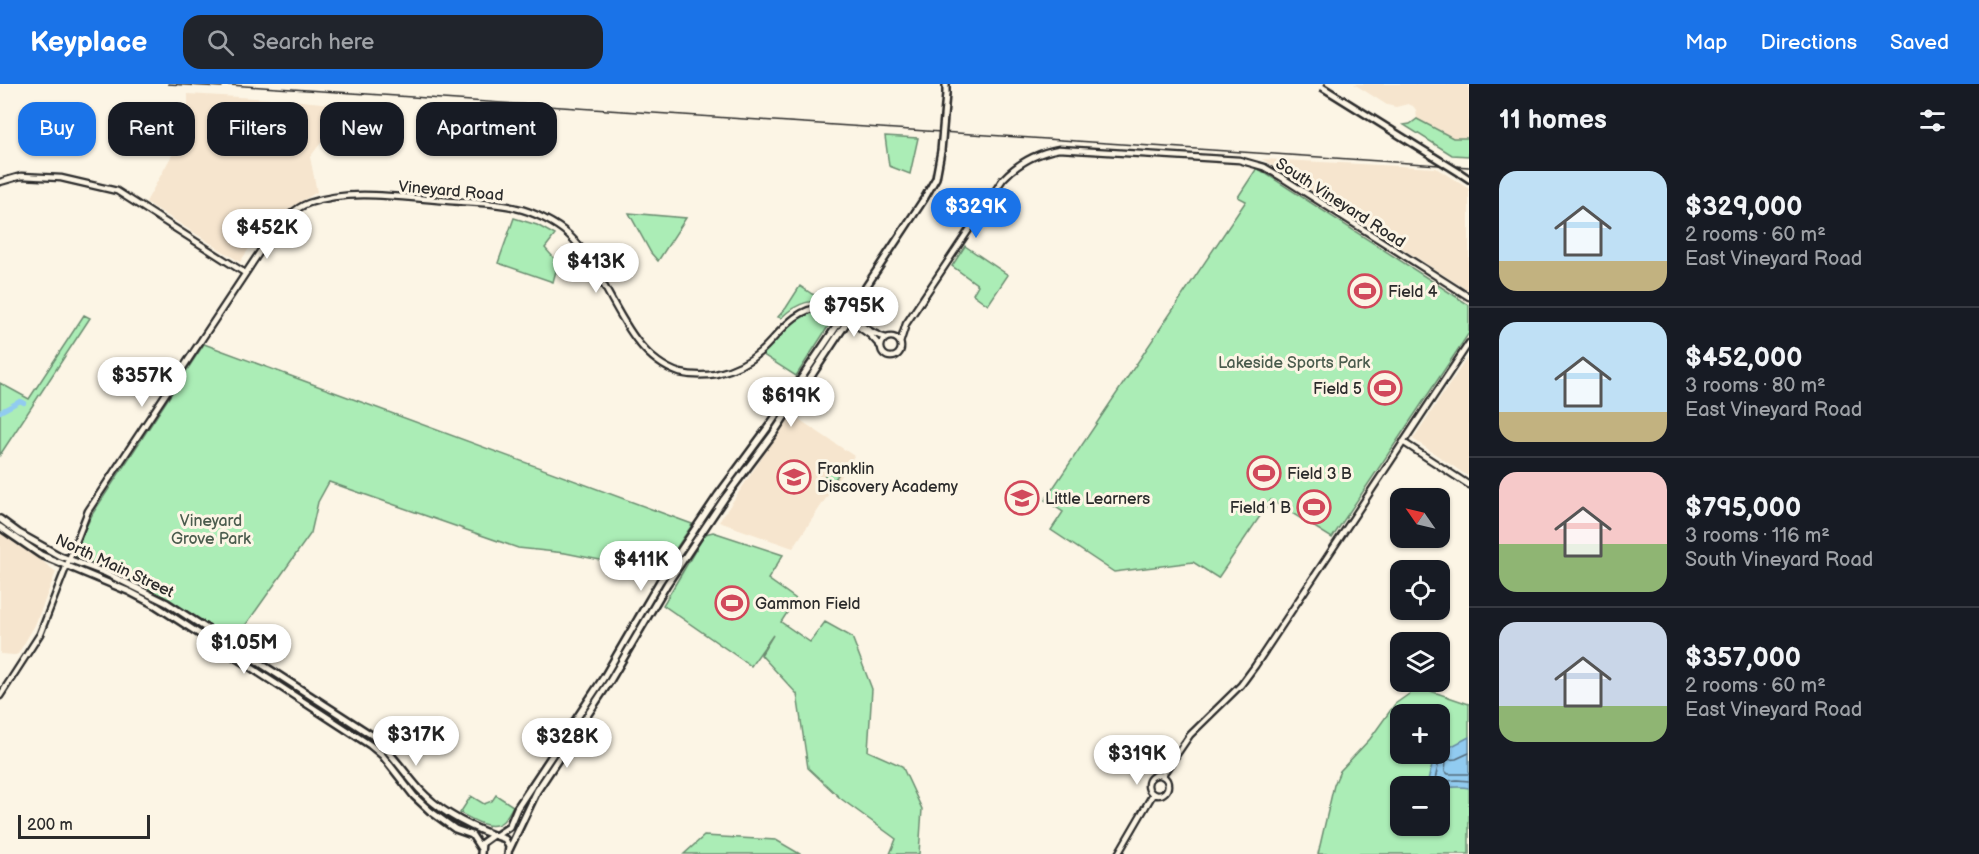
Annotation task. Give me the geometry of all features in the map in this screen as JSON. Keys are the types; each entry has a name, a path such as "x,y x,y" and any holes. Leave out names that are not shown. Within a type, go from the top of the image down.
{"main road":[{"path":"481,852 485,839 509,827 517,808 604,677 662,580 718,495 764,434 840,321 846,317 924,199 936,178 941,151 946,84"},
{"path":"1320,85 1469,179"},
{"path":"509,852 537,791 610,681 668,584 739,479 773,434 845,325 846,317"},
{"path":"764,434 773,434"},
{"path":"739,479 737,475 751,458 750,453"},
{"name":"North Main Street","path":"0,519 67,562 156,605 328,716 376,750 414,796 430,811 455,829 472,835 481,852"},
{"path":"0,527 41,555 67,562"},
{"name":"North Main Street","path":"67,562 137,587 167,603 265,665 373,736 387,749 417,788 451,815 495,835"},
{"path":"495,835 505,839 509,852"}],"street":[{"name":"South Vineyard Road","path":"906,324 1003,178 1028,158 1045,151 1059,149 1239,160 1255,163 1281,177 1469,297"},
{"path":"0,182 21,176 60,178 117,191 245,273"},
{"name":"Vineyard Road","path":"0,696 40,634 88,511 271,235 285,219 308,203 357,196 490,204 517,208 551,223 567,233 583,250 646,352 662,365 681,373 702,377 726,372 743,365 760,353 801,313 817,308 834,311 846,317"},
{"path":"846,317 852,324 871,336 885,355 894,357 899,353 906,324"},
{"path":"846,317 887,338 896,338 900,344"},
{"path":"881,347 887,338 897,333 906,324"},
{"path":"1162,776 1190,735 1241,685 1253,669 1469,343"},
{"path":"1403,442 1469,485"},
{"path":"1156,775 1162,776 1167,781 1166,790 1159,795 1153,794 1149,789 1149,780 1156,775"},
{"path":"1118,854 1153,794"}],"shaded area":[{"path":"1354,84 1469,84 1469,138 1453,138 1417,119 1413,106 1408,104 1396,107 1387,105"},
{"path":"188,94 302,101 320,103 320,144 310,157 317,192 266,223 240,262 146,202 171,156 195,156 195,102 188,102"},
{"path":"1262,159 1436,168 1469,189 1469,291"},
{"path":"1469,355 1469,477 1413,439"},
{"name":"Franklin Discovery Academy","path":"791,414 854,456 793,548 719,522"},
{"path":"0,527 56,572 35,625 18,654 15,655 0,654"}],"green space":[{"path":"1417,119 1453,138 1469,138 1469,156 1452,155 1404,125"},
{"path":"885,136 918,138 910,174 889,166"},
{"name":"Lakeside Sports Park","path":"1257,168 1469,305 1469,333 1332,538 1271,500 1218,578 1193,562 1114,572 1051,530 1063,512 1045,500 1246,201 1238,197"},
{"path":"629,213 686,218 658,261 651,253"},
{"path":"514,218 537,225 555,235 545,248 561,266 556,271 553,282 498,263"},
{"path":"965,246 1008,275 988,305 973,294 978,285 952,266"},
{"path":"800,286 812,294 836,301 835,303 812,301 793,308 781,318 778,317"},
{"path":"823,308 833,319 796,376 760,353 801,313"},
{"path":"84,315 90,318 0,455 0,383 29,399"},
{"name":"Vineyard Grove Park","path":"204,344 692,524 660,572 565,553 518,548 329,482 318,502 311,533 235,640 140,585 75,555 78,543 93,513"},
{"path":"829,469 838,475 827,490 819,485"},
{"path":"713,532 783,555 768,579 796,599 781,622 810,642 825,622 852,637 872,689 868,751 902,766 922,809 919,854 890,854 896,839 840,798 808,768 797,694 761,655 773,635 751,666 663,605 705,534"},
{"path":"1412,692 1434,692 1469,704 1469,854 1318,854 1334,785 1340,771 1370,739 1390,711 1390,764 1450,764 1450,704 1395,704"},
{"path":"496,795 513,806 505,819 497,825 486,825 460,813 471,796 484,804 492,801"},
{"path":"704,836 776,840 800,854 684,854"}],"water":[{"path":"1469,737 1469,788 1450,787 1450,776 1429,776 1432,764 1450,764 1450,746"}],"waterway":[{"path":"0,412 20,401 24,403"}],"railway":[{"path":"168,84 222,87"},
{"path":"215,84 1469,167"}],"place":[{"name":"Field 4","path":"1365,291"},
{"name":"Field 5","path":"1385,388"},
{"name":"Field 3 B","path":"1264,473"},
{"name":"Franklin Discovery Academy","path":"794,477"},
{"name":"Little Learners","path":"1022,498"},
{"name":"Field 1 B","path":"1314,507"},
{"name":"Gammon Field","path":"732,603"}]}
